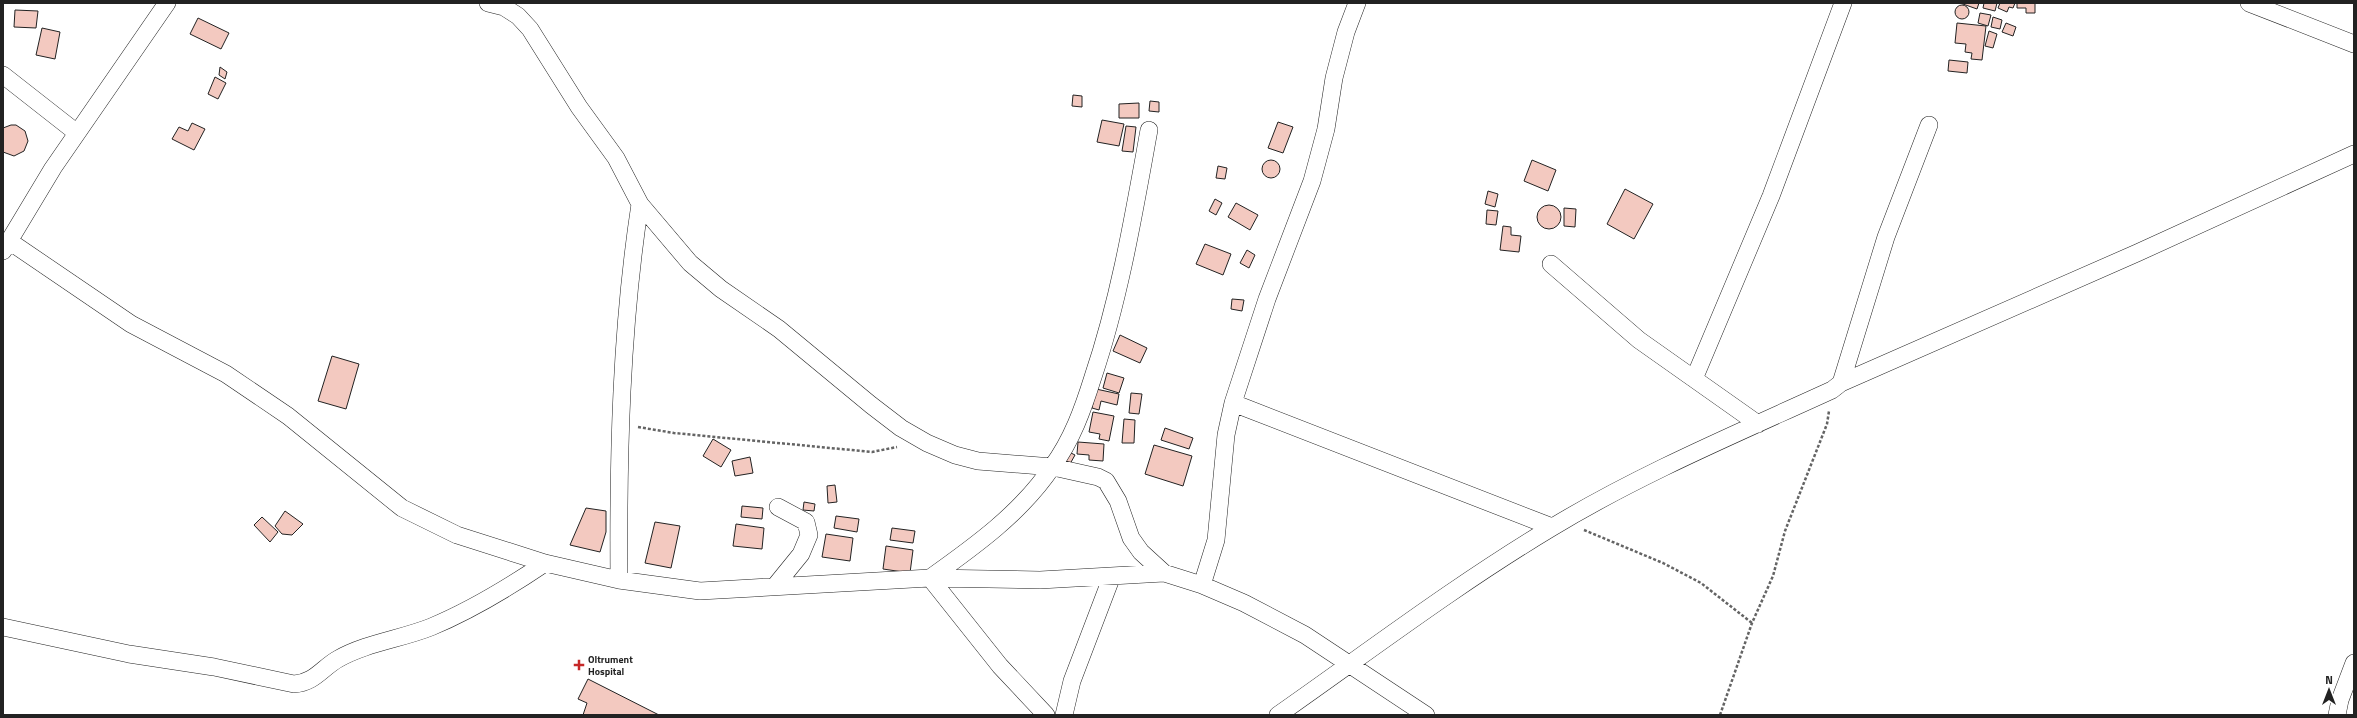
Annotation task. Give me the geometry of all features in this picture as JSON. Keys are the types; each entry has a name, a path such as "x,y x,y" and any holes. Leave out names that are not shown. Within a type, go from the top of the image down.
{"street":[{"path":"167,3 77,133 6,246 132,324 239,383 288,416 402,508 457,535 545,563 619,580 700,591 930,578 1040,580 1164,573 1202,584 1244,603 1305,635 1426,715"},
{"path":"488,3 504,7 518,16 530,29 580,107 616,158 640,204 690,262 721,288 779,329 838,379 901,428 955,455 978,461 1053,467 1098,477 1106,481 1118,501 1131,538 1141,552 1164,573"},
{"path":"1202,584 1216,540 1226,435 1233,403 1266,299 1312,181 1326,129 1334,78 1346,32 1358,3"},
{"path":"1694,379 1771,196 1843,3"},
{"path":"2249,3 2354,44"},
{"path":"3,75 77,133"},
{"path":"1837,387 1886,237 1929,125"},
{"path":"930,578 968,551 1020,507 1053,467 1079,421 1110,323 1149,130"},
{"path":"1278,715 1478,574 1558,524 1615,492 1837,387 2354,154"},
{"path":"619,580 618,505 622,424 623,348 631,262 640,204"},
{"path":"1551,264 1639,340 1758,424"},
{"path":"1233,403 1558,524"},
{"path":"775,586 801,554 808,542 809,535 806,522 778,507"},
{"path":"3,627 129,654 214,667 294,684 303,684 312,680 338,659 430,628 470,609 506,590 545,563"},
{"path":"1064,715 1072,681 1112,576"},
{"path":"930,578 1000,666 1046,715"},
{"path":"2337,715 2340,700 2354,663"}],"path":[{"path":"1720,715 1752,623 1773,576 1785,531 1827,424 1837,387"},
{"path":"622,424 674,433 864,451 898,447"},
{"path":"1558,524 1662,563 1701,583 1752,623"}],"building":[{"path":"1960,3 1979,3 1977,9"},
{"path":"1984,3 1997,3 1995,11 1983,8"},
{"path":"2000,3 2015,3 2013,8 2009,7 2007,12 1998,8"},
{"path":"2017,3 2035,3 2035,13 2026,13 2026,8 2017,8"},
{"path":"1959,5 1965,5 1969,9 1969,15 1965,19 1959,19 1955,15 1955,9"},
{"path":"15,10 38,11 36,28 14,27"},
{"path":"1980,13 1991,15 1988,26 1978,23"},
{"path":"1993,17 2002,20 2000,29 1991,27"},
{"path":"198,18 229,33 221,49 190,34"},
{"path":"1957,23 1986,26 1982,60 1971,59 1972,53 1965,52 1966,44 1955,43"},
{"path":"2006,23 2016,27 2013,36 2002,32"},
{"path":"42,28 60,32 55,59 36,55"},
{"path":"1989,31 1997,34 1993,48 1985,46"},
{"path":"1949,60 1968,62 1967,73 1948,71"},
{"path":"220,67 227,72 225,79 219,75"},
{"path":"215,77 226,83 218,99 208,94"},
{"path":"1073,95 1082,96 1082,107 1072,106"},
{"path":"1150,101 1159,102 1159,112 1149,111"},
{"path":"1139,103 1139,118 1119,118 1119,104"},
{"path":"1102,120 1124,124 1119,146 1097,142"},
{"path":"1278,122 1293,127 1283,153 1268,148"},
{"path":"192,123 205,129 194,150 172,139 179,127 188,131"},
{"path":"16,125 25,131 28,141 24,151 14,156 3,152 3,128"},
{"path":"1126,126 1136,127 1133,152 1122,151"},
{"path":"1271,160 1277,163 1280,169 1277,175 1271,178 1265,175 1262,169 1265,163"},
{"path":"1532,160 1556,170 1548,191 1524,181"},
{"path":"1218,166 1227,168 1225,179 1216,178"},
{"path":"1625,189 1653,204 1634,239 1607,224"},
{"path":"1488,191 1498,194 1495,207 1485,204"},
{"path":"1215,199 1222,203 1216,215 1209,211"},
{"path":"1236,203 1258,215 1250,230 1228,217"},
{"path":"1549,205 1558,208 1561,217 1558,226 1549,229 1540,226 1537,217 1540,208"},
{"path":"1564,208 1576,209 1575,227 1564,226"},
{"path":"1487,210 1498,211 1496,225 1486,224"},
{"path":"1503,226 1511,227 1511,235 1521,236 1519,252 1500,250"},
{"path":"1205,244 1231,254 1223,275 1196,264"},
{"path":"1247,250 1255,255 1249,268 1240,263"},
{"path":"1232,299 1244,300 1242,311 1231,309"},
{"path":"1120,335 1147,348 1140,363 1113,351"},
{"path":"332,356 359,364 346,409 318,401"},
{"path":"1107,373 1124,378 1119,393 1103,388"},
{"path":"1096,389 1119,394 1117,405 1101,401 1099,410 1092,408"},
{"path":"1131,393 1142,394 1139,414 1129,413"},
{"path":"1093,412 1114,416 1109,441 1099,439 1100,434 1089,432"},
{"path":"1124,419 1135,420 1134,443 1122,443"},
{"path":"1165,428 1193,438 1189,449 1161,440"},
{"path":"713,439 731,450 721,467 703,456"},
{"path":"1078,442 1104,444 1103,461 1089,460 1089,455 1077,454"},
{"path":"1154,445 1192,456 1183,486 1145,474"},
{"path":"1067,451 1075,455 1070,464 1062,460"},
{"path":"750,457 753,473 735,476 732,461"},
{"path":"835,485 837,502 828,503 827,486"},
{"path":"804,502 815,504 814,511 803,510"},
{"path":"742,506 763,508 762,519 741,517"},
{"path":"586,508 606,511 606,532 600,552 570,545"},
{"path":"285,511 303,524 292,535 282,534 275,526"},
{"path":"836,516 859,519 857,532 834,528"},
{"path":"262,517 278,532 270,542 254,525"},
{"path":"655,522 680,526 671,568 645,563"},
{"path":"736,524 764,528 762,549 733,546"},
{"path":"892,528 915,531 913,543 890,540"},
{"path":"826,534 853,538 850,561 822,557"},
{"path":"886,546 913,550 910,573 883,569"},
{"path":"588,679 659,715 583,715 587,703 578,699"}],"place":[{"name":"Oltrument Hospital","path":"579,665"}]}
